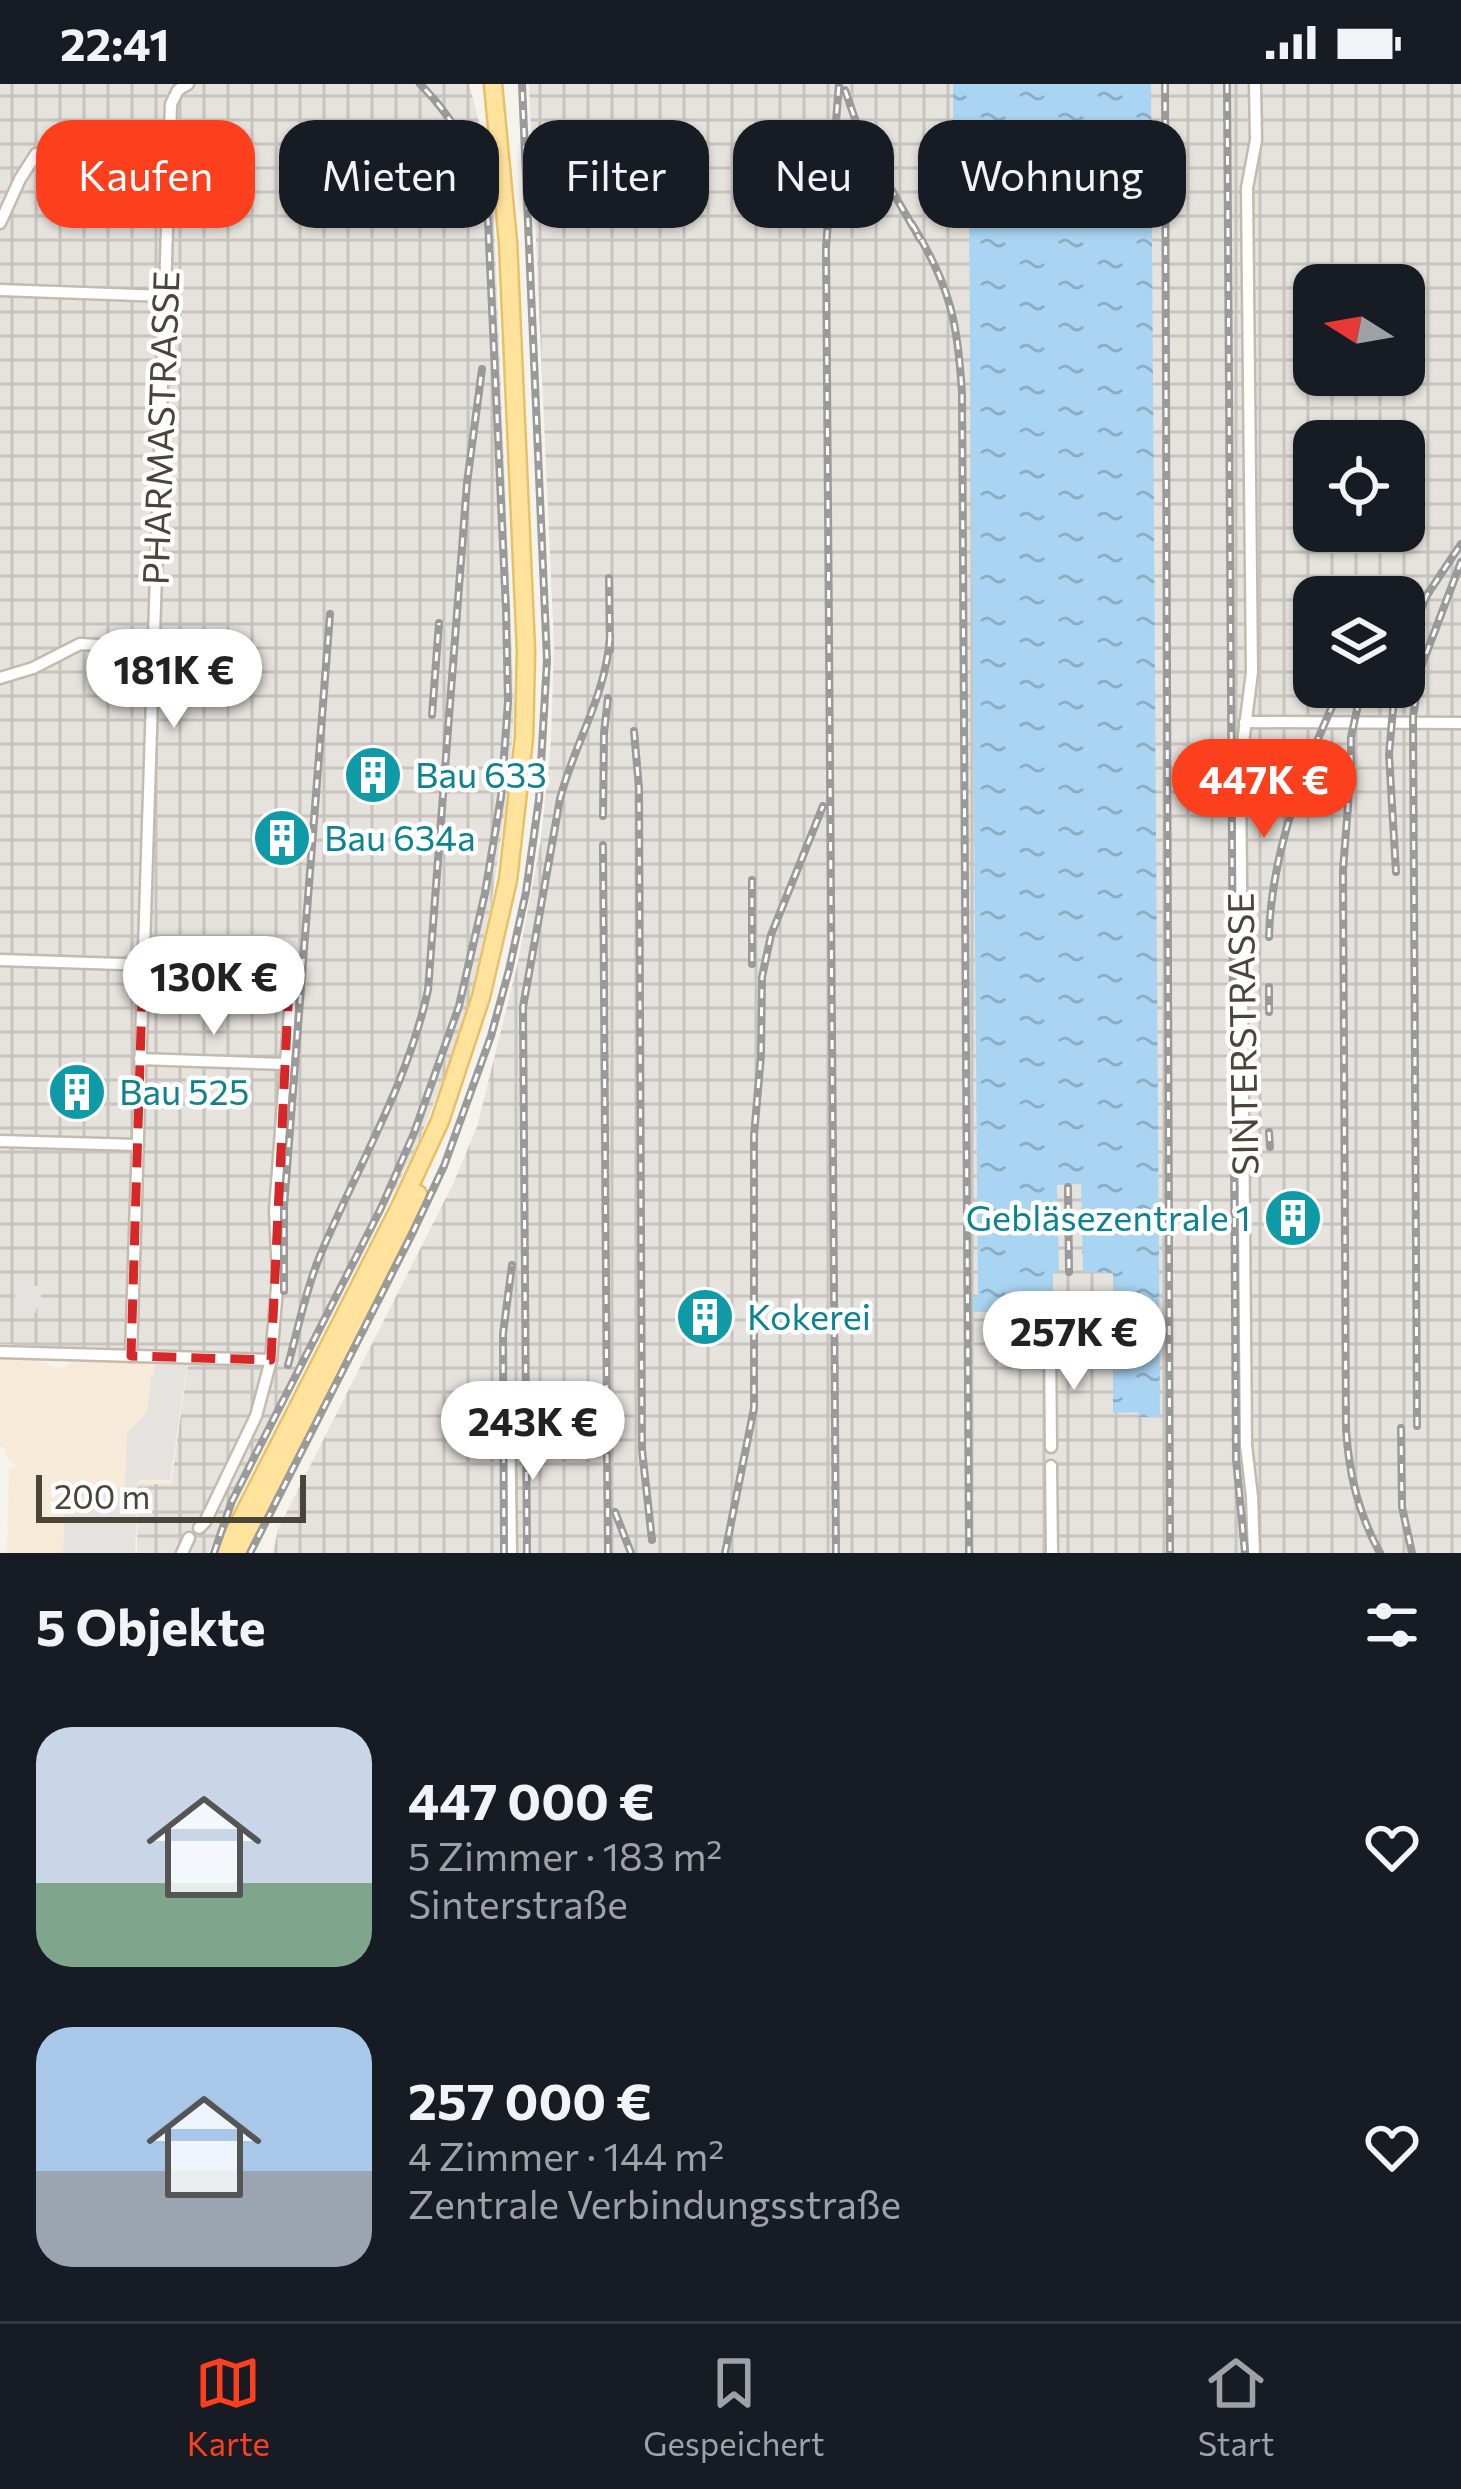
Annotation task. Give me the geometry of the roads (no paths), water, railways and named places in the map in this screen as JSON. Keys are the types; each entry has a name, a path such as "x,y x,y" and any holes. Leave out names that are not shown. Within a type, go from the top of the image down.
{"main road":[{"path":"238,1553 440,1121 482,997 514,841 524,738 525,610 507,220 494,84"},
{"path":"224,1553 409,1214 449,1125 491,1000 518,882 534,741 536,650 518,239 504,84"}],"street":[{"name":"PHARMASTRASSE","path":"131,1356 171,104 178,90 188,84"},
{"name":"SINTERSTRASSE","path":"1254,1553 1246,1424 1240,767 1252,672 1247,188 1256,140 1255,84"},
{"path":"0,223 36,154"},
{"path":"0,290 165,296"},
{"path":"0,678 33,668 80,644 153,648"},
{"path":"1245,722 1461,723"},
{"path":"0,961 280,970 289,983 271,1360 256,1416 205,1522 182,1553"},
{"path":"140,1059 286,1064"},
{"path":"0,1141 138,1145"},
{"path":"1050,1340 1051,1447"},
{"path":"0,1352 271,1360"},
{"path":"509,1413 511,1553"},
{"path":"1051,1466 1052,1553"}],"water":[{"path":"953,84 1151,84 1151,120 953,120"},
{"path":"969,228 1152,228 1160,1417 1113,1413 1113,1273 1083,1272 1081,1184 1057,1185 1059,1272 1053,1273 1053,1311 973,1312 973,1298 978,1295"}],"railway":[{"path":"214,1553 232,1501 381,1208 414,1133 459,1006 501,797 508,702 506,610 488,221 466,147 420,84"},
{"path":"250,1553 444,1166 491,1036 526,892 539,799 547,660 522,84"},
{"path":"836,1553 826,247 839,84"},
{"path":"1165,84 1170,1553"},
{"path":"1227,84 1236,1459 1245,1553"},
{"path":"845,90 862,139 920,239"},
{"path":"912,224 950,305 962,394 969,1553"},
{"path":"288,1365 314,1271 394,1094 428,990 467,483 482,369"},
{"path":"1425,600 1461,544"},
{"path":"1417,1426 1413,717 1420,670 1461,562"},
{"path":"609,578 610,650"},
{"path":"284,1291 284,1207 330,614"},
{"path":"432,715 439,623"},
{"path":"527,1553 523,1007 560,799 596,700 610,637"},
{"path":"603,816 608,698"},
{"path":"1269,937 1283,841 1332,708"},
{"path":"1351,782 1351,737 1357,708"},
{"path":"1393,708 1389,754 1396,872"},
{"path":"634,731 639,788 642,1450 652,1540"},
{"path":"1351,767 1343,870 1346,1429 1356,1493 1380,1553"},
{"path":"725,1553 754,1408 754,1135 762,977 771,935 823,806"},
{"path":"603,845 607,1427"},
{"path":"752,880 752,964"},
{"path":"1269,987 1269,1012"},
{"path":"1269,1132 1270,1147"},
{"path":"1068,1187 1069,1272"},
{"path":"504,1553 503,1334 512,1265"},
{"path":"1401,1428 1402,1507 1412,1553"},
{"path":"607,1454 608,1553"},
{"path":"615,1512 631,1553"}],"place":[{"name":"Bau 633","path":"373,775"},
{"name":"Bau 634a","path":"282,838"},
{"name":"Bau 525","path":"77,1092"},
{"name":"Gebläsezentrale 1","path":"1293,1218"},
{"name":"Kokerei","path":"705,1317"}]}
